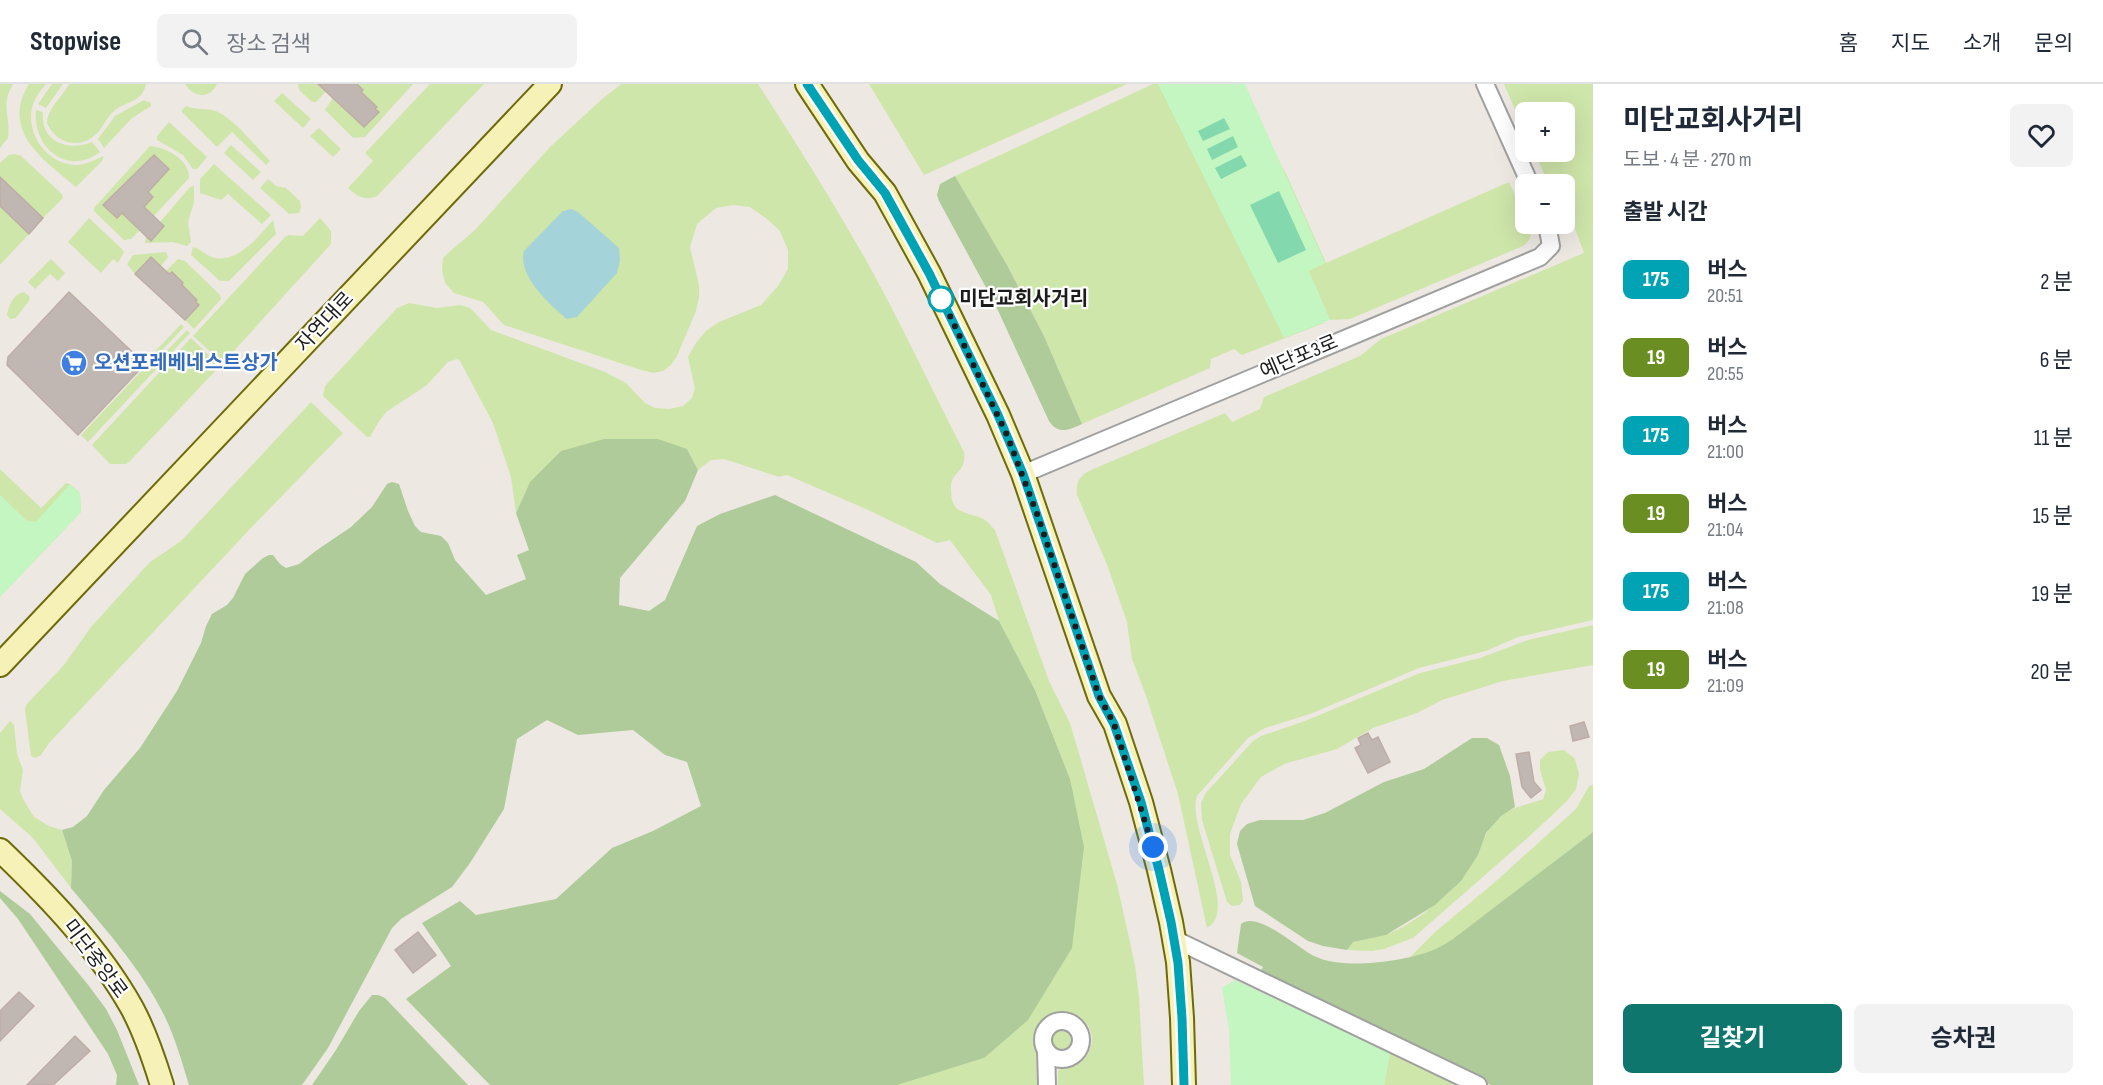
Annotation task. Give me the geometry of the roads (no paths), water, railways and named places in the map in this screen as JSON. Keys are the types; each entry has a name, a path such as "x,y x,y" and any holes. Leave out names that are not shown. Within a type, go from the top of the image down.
{"main road":[{"name":"자연대로","path":"0,665 550,84"},
{"path":"806,86 858,160 885,193 924,263 1007,435 1023,474 1099,696 1114,724 1141,802 1159,870 1174,939 1182,1018 1184,1085"},
{"name":"미단중앙로","path":"0,850 60,912 108,971 133,1009 162,1085"}],"street":[{"path":"1485,84 1526,174"},
{"name":"예단포3로","path":"1023,474 1540,257 1551,246 1550,234"},
{"path":"1174,939 1478,1085"},
{"path":"1046,1051 1047,1085"}],"water":[{"path":"571,209 578,212 619,248 620,260 617,273 577,317 567,319 536,289 525,270 523,260 524,251 563,211"}],"place":[{"name":"미단교회사거리","path":"941,299"},
{"name":"오션포레베네스트상가","path":"74,363"}]}
